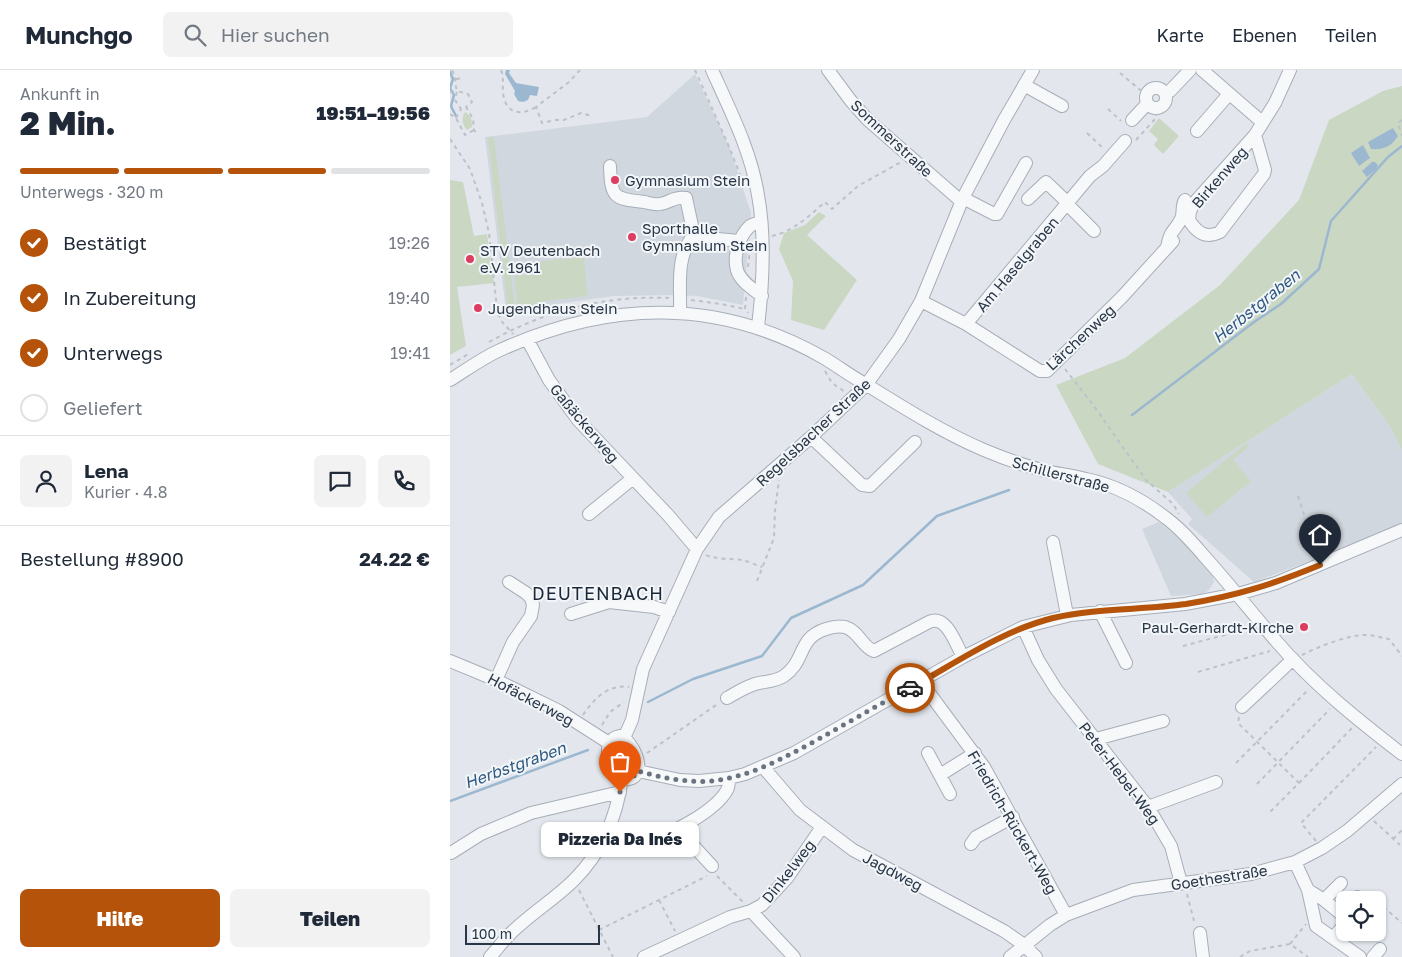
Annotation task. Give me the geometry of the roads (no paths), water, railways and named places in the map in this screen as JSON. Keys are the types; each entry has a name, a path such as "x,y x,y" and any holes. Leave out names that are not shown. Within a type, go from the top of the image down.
{"street":[{"path":"712,70 747,153 758,195 763,238 762,296 758,327"},
{"name":"Sommerstraße","path":"828,70 868,120 910,158 962,200 997,214 1026,163"},
{"name":"Regelsbacher Straße","path":"624,738 632,720 643,669 697,549 719,517 812,437 866,385 899,339 921,301 962,200 1033,70"},
{"path":"1132,120 1147,100 1154,108 1160,108 1166,102 1165,93 1170,91 1190,70"},
{"path":"1202,70 1262,122"},
{"name":"Birkenweg","path":"1255,136 1265,170 1264,174 1220,232 1204,235 1198,232 1189,220 1190,211 1194,203 1255,136 1290,70"},
{"path":"1024,85 1062,106"},
{"path":"1196,131 1229,94"},
{"name":"Am Haselgraben","path":"966,324 1090,176 1103,166 1125,141"},
{"path":"610,166 610,188 618,196 629,201 660,204 678,197 686,198 694,235"},
{"path":"1028,199 1046,182 1067,203"},
{"name":"Lärchenweg","path":"921,301 966,324 1040,371 1047,371 1122,297 1170,244 1169,234 1180,220 1185,200"},
{"name":"Am Haselgraben","path":"1067,203 1094,231"},
{"path":"761,222 751,225 737,271 747,284 762,296"},
{"path":"694,235 744,243"},
{"path":"680,313 680,266 687,243 694,235"},
{"name":"Schillerstraße","path":"450,380 496,353 523,341 578,322 617,314 680,313 720,318 758,327 812,352 922,418 982,449 1014,462 1044,471 1103,483 1138,499 1168,519 1187,537 1238,594 1278,643 1316,683 1359,722 1402,754"},
{"name":"Gaßäckerweg","path":"523,341 578,420 668,515 697,549"},
{"path":"812,437 862,485 870,486 915,442"},
{"path":"589,514 632,479"},
{"path":"637,765 680,780 699,782 729,778 763,767 794,752 963,657 1023,627 1067,616 1100,611 1185,604 1238,594 1276,583 1401,534"},
{"path":"1053,542 1067,616"},
{"path":"496,680 513,642 531,616 533,605 531,598 526,593 509,582"},
{"path":"571,614 609,602 654,607 669,612"},
{"path":"1100,611 1126,663"},
{"path":"727,698 754,684 773,681 786,675 799,660 808,639 820,631 836,626 850,629 858,635 868,649 874,651 933,620 940,621 946,626 963,657"},
{"name":"Peter-Hebel-Weg","path":"1023,627 1038,660 1051,682 1148,807 1171,846 1181,883"},
{"path":"1242,707 1293,659"},
{"name":"Hofäckerweg","path":"450,661 496,680 559,711 609,744"},
{"name":"Friedrich-Rückert-Weg","path":"921,682 984,767 1066,915"},
{"path":"1096,739 1163,721"},
{"path":"615,737 624,738 632,745 637,765 634,776 631,778 622,778 617,774 610,762 608,752 609,744 615,737"},
{"path":"928,753 950,794"},
{"path":"940,775 975,753"},
{"name":"Jagdweg","path":"763,767 800,810 854,850 1004,932 1024,945 1036,957"},
{"path":"490,957 511,933 574,880 590,861 607,833 620,792 622,778"},
{"path":"639,842 660,838 714,806 728,789 729,778"},
{"path":"1148,807 1216,782"},
{"name":"Goethestraße","path":"1010,957 1054,922 1066,915 1133,890 1251,874 1295,862 1322,848 1347,831 1402,784"},
{"path":"450,853 481,834 531,813 620,792"},
{"path":"971,844 979,835 1013,817"},
{"name":"Dinkelweg","path":"644,957 730,917 752,911 762,905 787,878 822,827"},
{"path":"678,829 713,869"},
{"path":"1295,862 1308,890 1316,926 1360,957"},
{"path":"1324,900 1341,883"},
{"path":"1308,890 1336,910"},
{"name":"Dinkelweg","path":"752,911 794,957"},
{"path":"1333,938 1336,932"},
{"path":"1200,933 1202,957"}],"water":[{"path":"506,70 510,70 509,73 516,83 539,87 537,96 530,95 528,100 518,101 514,94 515,91 505,74"},
{"path":"1393,128 1398,136 1393,143 1383,148 1371,149 1368,142"},
{"path":"1363,145 1370,158 1359,166 1351,153"},
{"path":"1372,162 1378,165 1367,177 1362,171"}],"waterway":[{"path":"450,72 453,79 450,88 454,95 451,106 456,116"},
{"name":"Herbstgraben","path":"1132,415 1254,322 1281,304 1319,269 1331,221 1388,157 1402,146"},
{"name":"Herbstgraben","path":"648,702 693,679 762,656 791,618 863,585 937,516 1009,490"},
{"name":"Herbstgraben","path":"450,801 588,750"}],"place":[{"name":"Gymnasium Stein","path":"615,180"},
{"name":"Sporthalle Gymnasium Stein","path":"632,237"},
{"name":"STV Deutenbach e.V. 1961","path":"470,259"},
{"name":"Jugendhaus Stein","path":"478,308"},
{"name":"Paul-Gerhardt-Kirche","path":"1304,627"},
{"name":"Pizzeria Da Inés","path":"620,792"}],"district":[{"name":"DEUTENBACH","path":"598,593"}]}
